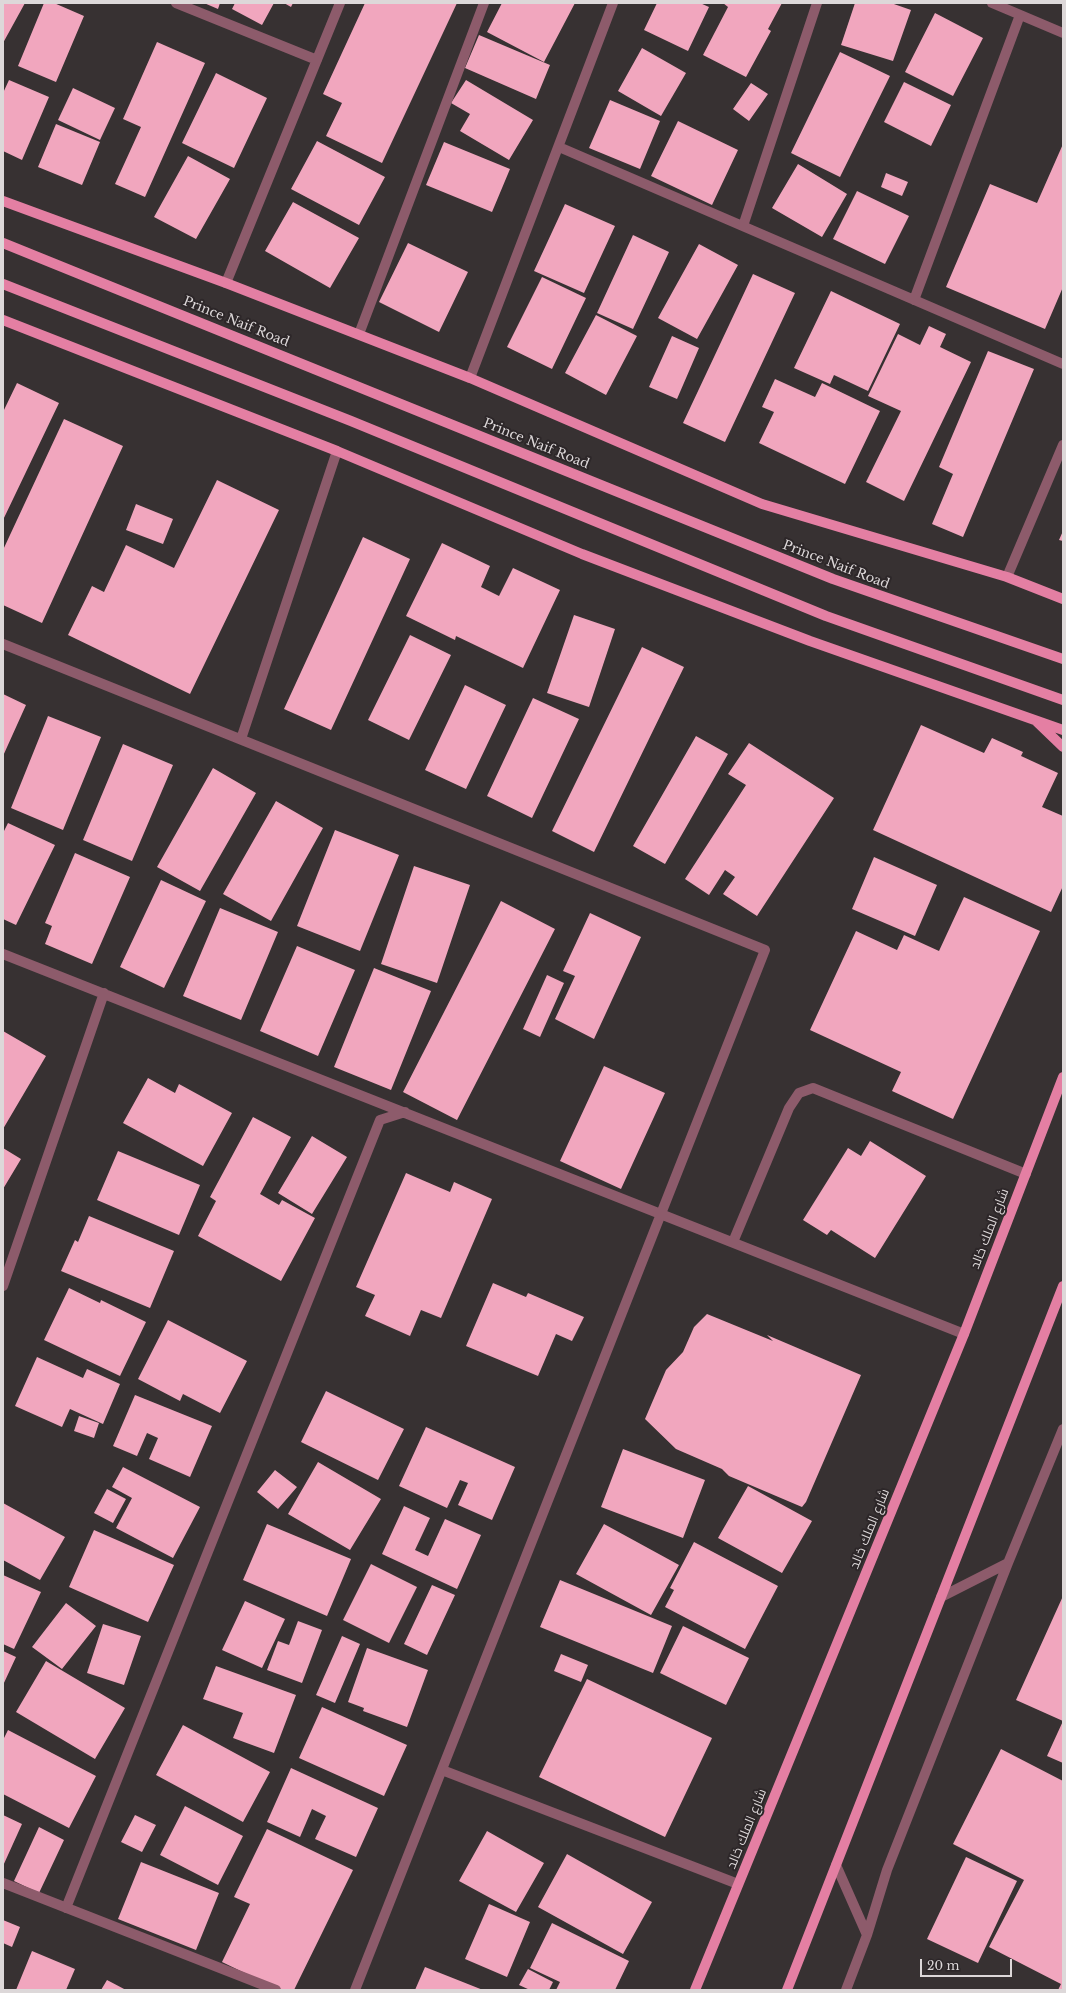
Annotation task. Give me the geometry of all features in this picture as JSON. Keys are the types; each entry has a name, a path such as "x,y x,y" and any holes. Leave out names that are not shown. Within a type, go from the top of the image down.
{"main road":[{"path":"3,201 226,283 470,378 762,504 1007,577 1063,599"},
{"name":"Prince Naif Road","path":"3,243 375,392 833,579 1063,659"},
{"path":"3,284 351,421 826,616 1063,700"},
{"path":"3,320 337,451 590,557 810,641 1063,730"},
{"path":"1034,719 1063,747"},
{"name":"شارع الملك خالد","path":"695,1990 964,1334 1063,1077"},
{"path":"787,1990 1063,1286"}],"street":[{"path":"176,3 317,60"},
{"path":"226,283 340,3"},
{"path":"359,334 484,3"},
{"path":"470,378 614,3"},
{"path":"743,226 817,3"},
{"path":"992,3 1063,33"},
{"path":"914,300 1020,15"},
{"path":"558,147 1063,364"},
{"path":"1007,577 1063,445"},
{"path":"240,740 337,451"},
{"path":"3,644 765,950 356,1990"},
{"path":"3,954 964,1334"},
{"path":"3,1286 8,1260 104,993"},
{"path":"733,1242 789,1108 799,1093 813,1088 1026,1174"},
{"path":"66,1908 380,1120 405,1112"},
{"path":"846,1990 867,1935 887,1870 1008,1563 1063,1429"},
{"path":"941,1597 1008,1563"},
{"path":"442,1770 738,1884"},
{"path":"836,1866 867,1935"},
{"path":"3,1883 276,1990"}],"building":[{"path":"3,3 25,3 3,43"},
{"path":"44,3 54,3 84,16 56,82 18,66"},
{"path":"204,3 220,3 218,9"},
{"path":"235,3 274,3 262,25 232,9"},
{"path":"284,3 293,3 291,7"},
{"path":"365,3 457,3 382,163 326,136 342,103 323,94"},
{"path":"502,3 575,3 544,62 487,32"},
{"path":"657,3 700,3 709,7 688,51 644,30"},
{"path":"723,3 782,3 768,29 771,31 746,77 703,55 728,7"},
{"path":"855,3 891,3 911,10 893,61 841,45"},
{"path":"935,13 983,38 953,96 905,72"},
{"path":"479,35 550,65 536,99 465,68"},
{"path":"157,42 205,63 145,197 115,184 141,127 123,119"},
{"path":"642,48 686,73 661,116 618,91"},
{"path":"840,52 890,76 840,177 791,153"},
{"path":"216,73 267,98 234,168 182,143"},
{"path":"9,80 49,97 22,160 3,151 3,93"},
{"path":"466,80 533,120 509,160 460,131 470,114 451,103"},
{"path":"904,82 951,105 931,146 884,122"},
{"path":"751,83 768,94 749,121 733,109"},
{"path":"73,88 115,108 100,140 58,120"},
{"path":"610,100 660,121 640,169 589,148"},
{"path":"678,121 738,150 712,205 651,176"},
{"path":"56,124 100,142 82,185 38,167"},
{"path":"317,141 385,177 359,225 291,189"},
{"path":"444,142 510,169 492,212 426,185"},
{"path":"1063,144 1063,287 1045,329 946,287 990,184 1037,203"},
{"path":"188,156 230,179 196,239 154,217"},
{"path":"798,164 847,194 822,237 772,208"},
{"path":"886,173 908,182 902,196 881,187"},
{"path":"857,191 909,216 885,264 833,239"},
{"path":"293,202 359,238 330,288 265,251"},
{"path":"565,204 615,226 584,293 534,271"},
{"path":"633,235 669,252 633,329 597,313"},
{"path":"408,243 468,272 439,332 379,302"},
{"path":"699,244 738,265 697,339 658,318"},
{"path":"753,274 795,293 725,442 683,423"},
{"path":"542,277 586,298 552,369 507,347"},
{"path":"831,291 900,324 868,391 834,375 830,384 794,368"},
{"path":"596,315 637,336 606,395 565,373"},
{"path":"929,326 946,334 940,347 971,362 904,501 866,482 901,411 868,396 898,334 920,345"},
{"path":"672,336 699,348 677,399 649,387"},
{"path":"988,351 1034,369 963,537 932,524 953,474 939,467"},
{"path":"775,379 815,397 822,383 880,411 845,484 759,443 774,412 762,407"},
{"path":"17,383 59,403 3,520 3,412"},
{"path":"64,419 123,446 42,623 3,605 3,550"},
{"path":"217,480 279,510 190,694 68,635 92,586 104,592 126,545 174,568"},
{"path":"136,504 173,519 163,544 126,530"},
{"path":"1063,531 1063,541 1059,540"},
{"path":"363,537 410,559 331,730 284,709"},
{"path":"442,543 490,566 481,587 499,596 513,568 560,590 523,668 456,636 455,640 406,616"},
{"path":"574,615 615,629 589,707 547,693"},
{"path":"410,635 451,655 409,740 368,720"},
{"path":"642,647 684,667 594,852 552,831"},
{"path":"465,685 506,705 466,789 425,770"},
{"path":"3,694 26,705 3,756"},
{"path":"533,698 579,719 532,818 487,796"},
{"path":"48,716 101,737 63,830 11,808"},
{"path":"921,725 984,753 992,738 1023,752 1021,756 1058,773 1042,807 1063,816 1063,886 1051,912 873,830"},
{"path":"696,736 728,754 665,864 633,846"},
{"path":"749,743 834,798 757,916 723,894 735,877 725,870 709,895 685,879 746,785 728,774"},
{"path":"123,744 173,765 132,861 83,840"},
{"path":"213,768 256,793 200,891 157,867"},
{"path":"276,801 323,828 271,921 223,894"},
{"path":"8,823 55,845 16,925 3,919 3,833"},
{"path":"335,830 399,855 360,951 297,926"},
{"path":"75,853 130,877 92,964 45,944 52,926 45,923"},
{"path":"874,857 937,885 915,936 852,909"},
{"path":"414,866 470,885 437,983 381,964"},
{"path":"161,880 206,901 164,988 120,967"},
{"path":"964,897 1040,931 953,1119 892,1091 901,1072 810,1030 856,931 897,950 904,935 939,951"},
{"path":"501,901 555,929 457,1120 403,1092"},
{"path":"220,908 278,932 241,1020 183,996"},
{"path":"590,913 641,937 594,1039 555,1019 575,976 563,971"},
{"path":"297,946 355,970 318,1056 260,1031"},
{"path":"374,968 431,991 391,1090 334,1067"},
{"path":"547,975 564,983 540,1037 523,1029"},
{"path":"3,1031 46,1056 3,1129"},
{"path":"604,1066 665,1093 621,1189 560,1161"},
{"path":"148,1078 175,1093 179,1084 232,1113 203,1166 123,1123"},
{"path":"253,1117 291,1137 260,1194 279,1205 282,1200 315,1218 281,1281 198,1236 216,1201 210,1197"},
{"path":"312,1136 347,1157 312,1214 278,1193"},
{"path":"870,1141 926,1176 875,1258 831,1230 827,1235 803,1220 848,1148 861,1156"},
{"path":"3,1148 21,1159 3,1189"},
{"path":"118,1151 200,1185 179,1235 97,1200"},
{"path":"406,1173 450,1192 454,1182 492,1199 441,1318 421,1310 410,1336 365,1316 375,1295 356,1287"},
{"path":"89,1216 174,1251 150,1308 61,1271 75,1240 78,1242"},
{"path":"493,1283 526,1297 528,1293 584,1317 572,1341 556,1334 538,1376 466,1346"},
{"path":"69,1288 100,1303 101,1300 146,1322 120,1376 44,1340"},
{"path":"707,1314 773,1341 767,1335 861,1375 806,1502 802,1507 729,1476 722,1469 676,1449 645,1419 666,1370 683,1352 694,1327"},
{"path":"168,1320 247,1361 220,1413 183,1394 180,1401 138,1379"},
{"path":"37,1357 83,1378 87,1369 120,1384 103,1424 70,1409 62,1427 15,1406"},
{"path":"326,1391 404,1429 378,1480 301,1442"},
{"path":"135,1395 212,1426 190,1477 149,1459 158,1438 147,1433 137,1456 113,1446"},
{"path":"79,1416 99,1423 94,1438 74,1431"},
{"path":"426,1427 515,1467 492,1520 458,1505 468,1483 460,1480 447,1508 399,1486"},
{"path":"623,1449 705,1480 683,1538 601,1507"},
{"path":"318,1462 381,1499 350,1550 288,1514"},
{"path":"123,1467 200,1507 173,1558 116,1528 132,1498 112,1487"},
{"path":"275,1470 297,1487 278,1509 257,1492"},
{"path":"748,1486 812,1521 782,1573 718,1538"},
{"path":"107,1489 126,1499 113,1523 94,1513"},
{"path":"3,1503 65,1537 40,1580 3,1560"},
{"path":"404,1506 430,1518 415,1550 428,1556 445,1519 481,1535 457,1589 382,1554"},
{"path":"267,1524 351,1559 327,1616 243,1580"},
{"path":"604,1524 679,1565 651,1615 576,1574"},
{"path":"94,1530 174,1565 148,1622 69,1587"},
{"path":"694,1542 778,1586 745,1649 665,1607 674,1590 670,1588"},
{"path":"371,1564 417,1587 389,1643 343,1620"},
{"path":"3,1575 41,1592 14,1649 3,1644"},
{"path":"560,1580 672,1626 653,1673 540,1627"},
{"path":"432,1585 455,1595 427,1655 404,1644"},
{"path":"1063,1596 1063,1721 1016,1700"},
{"path":"245,1601 285,1619 262,1668 222,1650"},
{"path":"66,1603 96,1626 62,1669 32,1647"},
{"path":"298,1621 322,1630 302,1683 267,1670 278,1641 289,1645"},
{"path":"103,1624 141,1636 124,1685 87,1673"},
{"path":"683,1626 749,1658 726,1705 660,1673"},
{"path":"342,1636 360,1644 335,1703 316,1695"},
{"path":"367,1648 428,1670 407,1727 363,1711 364,1708 348,1702"},
{"path":"3,1651 16,1657 3,1685"},
{"path":"561,1654 588,1665 581,1682 554,1671"},
{"path":"46,1661 125,1708 95,1759 16,1712"},
{"path":"216,1666 296,1695 274,1753 233,1738 243,1713 203,1699"},
{"path":"587,1679 712,1738 665,1837 539,1777"},
{"path":"322,1707 407,1745 384,1796 299,1758"},
{"path":"1063,1721 1063,1763 1047,1756"},
{"path":"183,1725 270,1772 243,1822 156,1775"},
{"path":"8,1730 96,1776 69,1828 3,1794 3,1740"},
{"path":"1001,1749 1063,1781 1063,1990 1058,1990 1061,1984 989,1947 1024,1880 953,1844"},
{"path":"291,1768 378,1808 356,1857 315,1839 326,1816 312,1809 300,1837 267,1822"},
{"path":"185,1806 243,1836 218,1885 160,1855"},
{"path":"3,1815 22,1824 3,1866"},
{"path":"135,1815 156,1825 142,1852 121,1842"},
{"path":"39,1827 64,1840 39,1893 14,1881"},
{"path":"267,1829 353,1870 294,1990 280,1990 222,1962 250,1904 234,1897"},
{"path":"487,1831 544,1863 516,1912 459,1881"},
{"path":"567,1854 652,1902 623,1954 538,1907"},
{"path":"966,1857 1017,1881 978,1963 927,1939"},
{"path":"141,1862 219,1893 196,1950 118,1919"},
{"path":"489,1904 530,1922 507,1977 465,1959"},
{"path":"3,1920 20,1927 12,1947 3,1943"},
{"path":"552,1923 629,1961 615,1990 556,1990 560,1982 530,1968"},
{"path":"32,1951 75,1969 66,1990 16,1990"},
{"path":"425,1967 483,1990 415,1990"},
{"path":"528,1969 553,1982 549,1990 530,1990 519,1985"},
{"path":"107,1980 126,1990 101,1990"}]}
